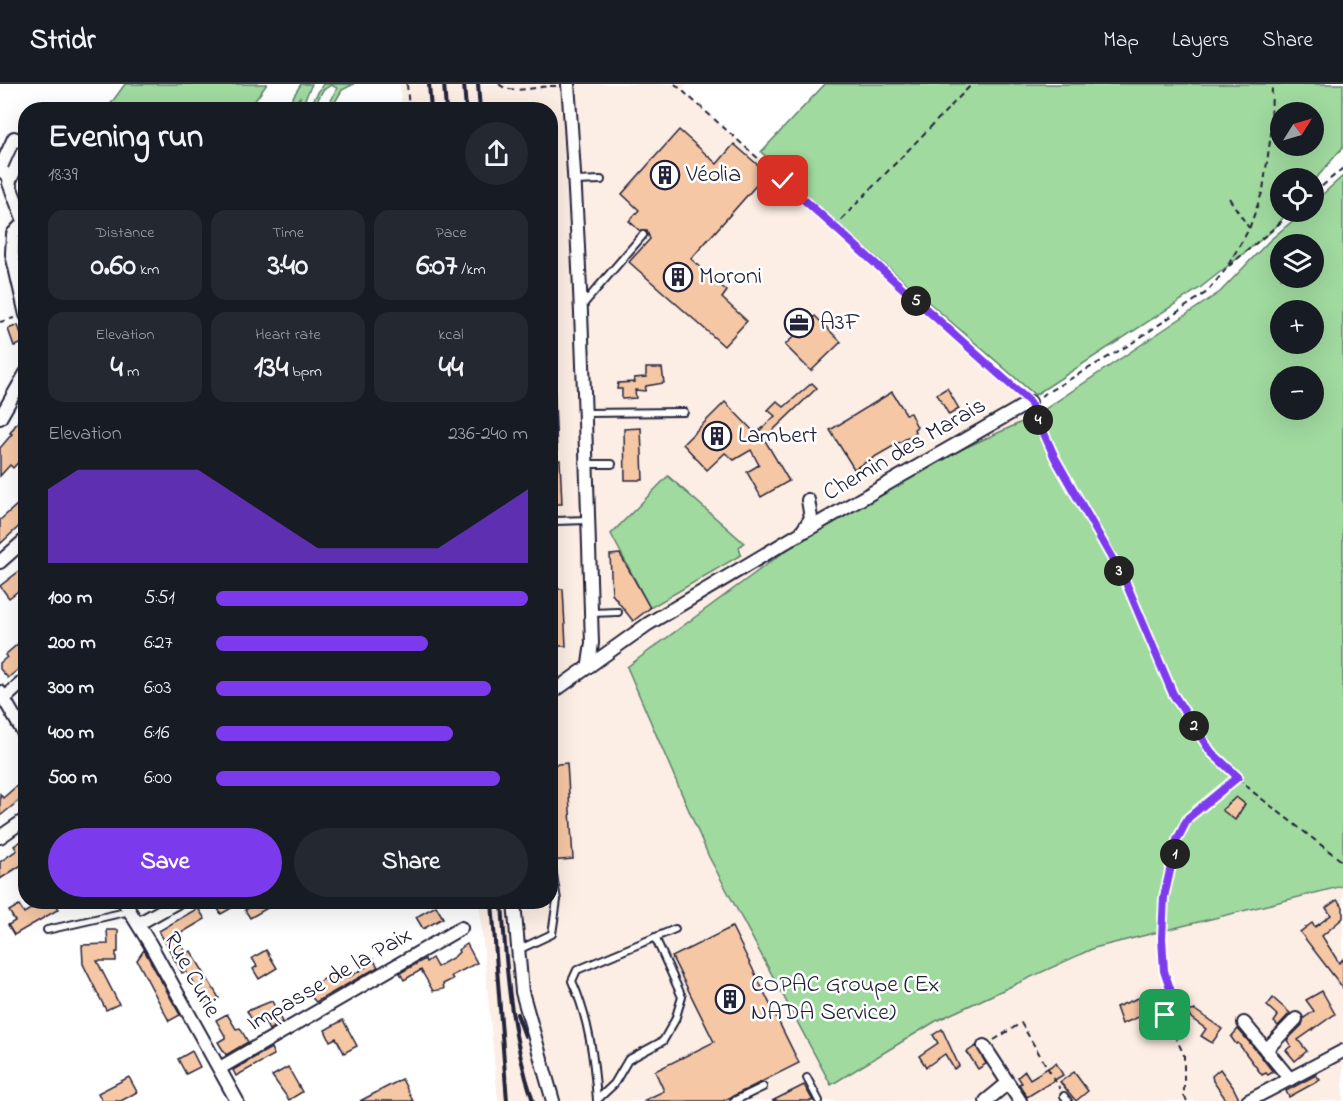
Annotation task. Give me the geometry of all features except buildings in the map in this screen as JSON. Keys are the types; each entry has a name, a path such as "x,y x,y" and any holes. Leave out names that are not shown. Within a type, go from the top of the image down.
{"street":[{"path":"568,86 581,307 592,643 589,664"},
{"path":"18,162 9,183 18,205"},
{"path":"18,229 13,234 12,254 18,282"},
{"path":"0,418 18,387"},
{"name":"Chemin des Marais","path":"558,688 648,624 801,533 1030,402"},
{"path":"801,533 811,518 808,500"},
{"path":"0,562 18,546"},
{"path":"18,684 2,695 18,723"},
{"path":"0,837 18,825"},
{"name":"Rue Curie","path":"129,909 237,1101"},
{"path":"138,924 165,909"},
{"path":"515,909 524,1004 553,1101"},
{"name":"Impasse de la Paix","path":"220,1068 461,928"},
{"path":"1266,1050 1296,1020"},
{"path":"1245,1023 1290,1079"},
{"path":"984,1046 1020,1101"},
{"path":"1248,1101 1272,1096 1290,1079 1343,1051"},
{"path":"986,1101 1008,1083"}],"lane":[{"path":"575,181 601,180"},
{"path":"581,307 644,235"},
{"path":"584,413 684,412"},
{"path":"586,464 612,464"},
{"path":"558,521 588,519"},
{"path":"591,613 618,612"},
{"path":"47,930 117,909"},
{"path":"518,950 552,934 556,909"},
{"path":"597,1101 590,1033 581,1000 572,981 577,970 675,929"},
{"path":"597,1101 614,1084 628,1060 663,1041 675,1020 682,997 655,937"},
{"path":"807,1078 819,1101"},
{"path":"734,1101 763,1086"}],"path":[{"path":"406,84 408,102"},
{"path":"499,84 513,91 546,85 568,86"},
{"path":"675,84 1030,402 1055,458 1126,583 1173,694 1211,752 1253,792 1343,862"},
{"path":"834,227 972,84"},
{"path":"1227,269 1249,228 1263,190 1271,134 1272,84"},
{"path":"1324,184 1343,168"},
{"path":"1229,198 1249,228"},
{"path":"1030,402 1129,345 1207,292 1227,269 1281,222"},
{"path":"0,322 18,317"},
{"path":"1187,1101 1184,1096 1184,1055 1165,1015 1177,1009 1164,971 1162,938 1164,897 1177,840 1188,818 1238,777"},
{"path":"984,1046 1021,1023 1066,1098"}],"shaded area":[{"path":"400,84 687,84 682,90 1030,402 1022,407 1033,417 925,466 831,1084 936,1021 1094,948 1343,886 1343,1101 498,1101 480,909 558,909 558,102 401,102"}],"green space":[{"path":"125,84 267,84 254,102 112,102"},
{"path":"301,84 312,84 305,99 308,102 300,102 300,97 295,102 290,102"},
{"path":"323,84 354,84 342,90 335,102 330,102 337,88 331,85 323,90 317,102 311,102"},
{"path":"825,84 1343,84 1343,147 1324,169 1270,168 1270,222 1280,222 1272,231 1200,288 1035,395 814,203 761,152"},
{"path":"1343,176 1343,886 1094,948 936,1021 831,1085 709,857 627,667 863,494 1033,417 1220,292 1270,240 1270,288 1324,288 1324,234 1277,234 1291,222 1324,222 1324,193"},
{"path":"668,476 744,543 739,547 741,555 650,608 611,534"}],"railway":[{"path":"429,84 430,102"},
{"path":"444,84 445,102"},
{"path":"464,84 465,102"},
{"path":"478,84 479,102"},
{"path":"493,909 507,1101"},
{"path":"503,909 515,1027 519,1052 533,1101"},
{"path":"517,1014 525,1036"}],"place":[{"name":"Véolia","path":"665,175"},
{"name":"Moroni","path":"678,277"},
{"name":"A3F","path":"799,323"},
{"name":"Lambert","path":"717,436"},
{"name":"COPAC Groupe (Ex NADA Service)","path":"730,999"}],"route":[{"path":"783,181 1030,402 1055,458 1126,583 1173,694 1211,752 1238,777 1203,803 1188,818 1177,840 1164,897 1162,938 1164,971 1177,1009 1165,1015"}]}
